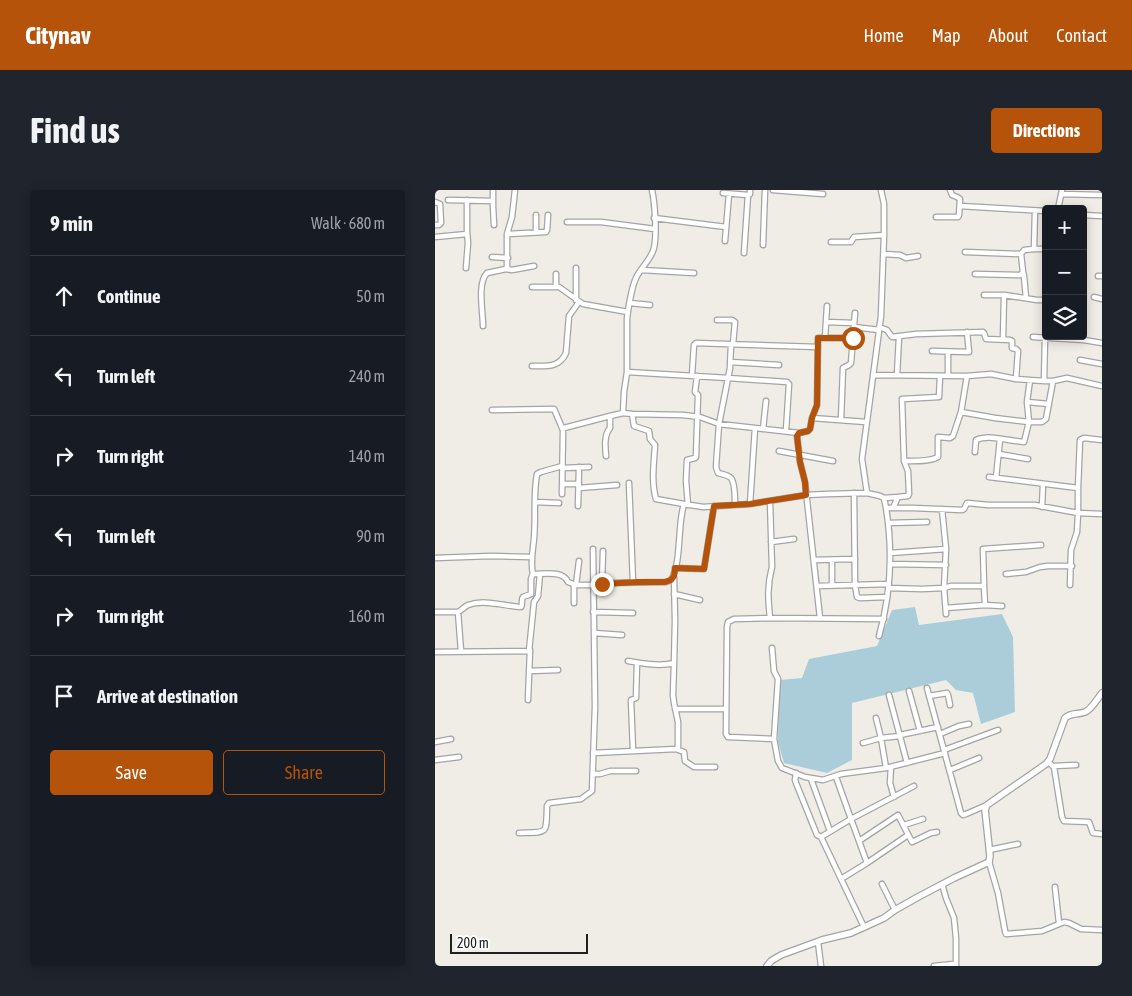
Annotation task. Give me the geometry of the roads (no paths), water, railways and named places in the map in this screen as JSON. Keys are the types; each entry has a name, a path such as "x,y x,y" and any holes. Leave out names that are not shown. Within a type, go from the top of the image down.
{"street":[{"path":"493,190 494,224"},
{"path":"506,269 508,258 507,234 513,217 515,190"},
{"path":"623,414 627,372 628,312 635,280 649,261 653,249 655,218 652,190"},
{"path":"763,246 765,190"},
{"path":"773,190 823,194"},
{"path":"867,493 862,463 879,329 884,254 884,204 881,190"},
{"path":"936,217 959,216 960,199 952,195 950,190"},
{"path":"723,194 749,192 744,253"},
{"path":"1059,205 1061,192 1101,195"},
{"path":"725,241 729,194"},
{"path":"448,200 493,201"},
{"path":"466,268 468,243 467,200"},
{"path":"435,202 440,204 441,213 440,224 435,225"},
{"path":"960,206 1042,212"},
{"path":"1034,248 1035,211"},
{"path":"1087,214 1102,216"},
{"path":"536,232 537,215"},
{"path":"507,234 547,231 548,215"},
{"path":"655,218 726,227"},
{"path":"567,222 601,222 655,228"},
{"path":"435,237 467,234"},
{"path":"831,242 851,242 855,237 884,235"},
{"path":"965,252 1021,254 1024,250 1042,249"},
{"path":"884,254 900,255 906,258 918,256"},
{"path":"1021,254 1026,298"},
{"path":"492,257 508,258"},
{"path":"483,326 481,284 484,275 506,269 512,270 534,266"},
{"path":"533,366 553,366 567,353 569,316 577,301 576,268"},
{"path":"642,270 694,273"},
{"path":"975,274 1018,275 1023,272"},
{"path":"556,274 556,287"},
{"path":"532,287 556,287 562,289 583,304 628,312"},
{"path":"983,295 1042,300"},
{"path":"1003,340 1004,296"},
{"path":"1095,297 1102,299"},
{"path":"630,303 650,305"},
{"path":"825,338 827,306"},
{"path":"841,420 843,368 851,364 855,313"},
{"path":"717,320 732,320 735,322 728,378 719,424 716,467 719,473 731,478 735,505"},
{"path":"825,322 887,330 892,337 911,334 983,332 985,333 985,339 1011,340 1012,348 1018,350 1016,379"},
{"path":"931,352 969,352 967,332"},
{"path":"897,375 899,337"},
{"path":"1033,337 1042,338"},
{"path":"563,430 565,427 609,416 632,414 683,415 719,424 799,433 809,430 817,405 818,338 853,338"},
{"path":"1044,381 1045,340"},
{"path":"1084,340 1102,343"},
{"path":"677,749 678,722 673,694 674,576 680,523 686,504 687,460 696,458 698,396 695,392 694,345 696,343 818,347"},
{"path":"948,352 948,376"},
{"path":"1080,360 1102,364"},
{"path":"730,362 779,365"},
{"path":"627,372 694,375 788,383 786,431"},
{"path":"873,375 967,376 991,374 1016,379 1044,381 1067,378 1102,386"},
{"path":"632,414 634,426 649,431 650,439 655,445 653,465 656,499 703,507 750,504 806,495 867,493 884,498 906,497 909,494 908,471 903,461 902,399 939,397 939,376"},
{"path":"903,461 931,460 938,456 938,437 951,438 953,436 961,412 967,376"},
{"path":"975,452 977,439 990,438 1024,442 1029,422 1027,402 1030,380"},
{"path":"961,412 1029,422 1045,421 1053,381"},
{"path":"763,429 766,401"},
{"path":"1027,402 1049,404"},
{"path":"492,410 554,409 563,430 562,494"},
{"path":"606,456 606,437 607,431 610,428 609,416"},
{"path":"812,418 866,422"},
{"path":"750,504 755,428"},
{"path":"799,433 797,436 805,482 820,618"},
{"path":"1070,585 1071,550 1077,532 1080,440 1084,438 1102,440"},
{"path":"996,478 1000,439"},
{"path":"779,451 833,461"},
{"path":"999,454 1028,458"},
{"path":"435,612 458,612 466,606 477,603 521,607 524,596 531,594 533,573 531,557 534,538 535,484 537,474 562,467 589,467"},
{"path":"578,506 579,468"},
{"path":"989,477 1079,488"},
{"path":"629,483 633,582"},
{"path":"562,484 617,486"},
{"path":"1042,506 1043,484"},
{"path":"854,493 856,594 860,598 887,597"},
{"path":"893,508 898,497"},
{"path":"879,636 884,619 890,564 888,523 884,498"},
{"path":"770,501 772,568 768,577 770,618"},
{"path":"535,502 559,504"},
{"path":"886,508 963,509 968,503 1035,505 1078,513 1102,514"},
{"path":"675,568 704,569 714,506"},
{"path":"942,509 946,549 946,614"},
{"path":"888,523 927,522"},
{"path":"771,542 794,539"},
{"path":"985,605 983,550 1041,545"},
{"path":"519,833 540,833 544,831 546,827 547,804 581,798 592,792 595,707 593,549"},
{"path":"890,553 946,549"},
{"path":"602,584 603,551"},
{"path":"435,558 531,557"},
{"path":"814,560 855,559"},
{"path":"832,560 832,586"},
{"path":"574,604 579,561"},
{"path":"890,564 946,565"},
{"path":"1006,574 1025,572 1047,566 1071,566"},
{"path":"533,573 561,574 566,577 568,582 575,585 665,582 671,580 674,576"},
{"path":"528,700 529,650 534,602 538,598 540,574"},
{"path":"817,586 855,585 922,589 951,586 984,586"},
{"path":"674,594 700,600"},
{"path":"946,608 985,605 1002,606"},
{"path":"458,612 461,651"},
{"path":"593,612 633,613"},
{"path":"774,739 727,736 728,622 734,619 770,618 884,619"},
{"path":"594,633 622,635"},
{"path":"772,648 774,671 778,679 774,739 780,765 782,768 796,774 811,779 823,780 841,774 889,768 945,751 998,730"},
{"path":"435,652 527,652 529,650"},
{"path":"628,661 653,664 674,663"},
{"path":"633,751 631,700 636,698 637,663"},
{"path":"529,670 558,670"},
{"path":"927,688 961,813 966,814 987,805 1051,764 1076,765"},
{"path":"909,691 920,731"},
{"path":"929,696 947,693 950,705"},
{"path":"1102,694 1088,711 1069,715 1065,718 1051,764 1065,822 1089,822 1093,832 1102,834"},
{"path":"889,695 907,763"},
{"path":"675,709 726,709"},
{"path":"876,718 889,768 890,783 894,797"},
{"path":"940,734 969,724"},
{"path":"863,743 938,727"},
{"path":"435,742 451,739"},
{"path":"593,753 677,749 684,752 685,761 693,767 715,767"},
{"path":"435,760 459,757"},
{"path":"950,770 979,758"},
{"path":"593,774 608,771 636,771"},
{"path":"796,774 796,783 817,835 821,837 864,927"},
{"path":"835,777 867,863"},
{"path":"811,779 830,831"},
{"path":"821,837 914,786"},
{"path":"987,805 985,810 989,862 998,892 1006,934 1037,932 1059,923 1067,922 1081,929 1102,930"},
{"path":"859,841 897,816 899,816 912,842 937,832"},
{"path":"904,825 923,819"},
{"path":"841,879 908,835"},
{"path":"989,850 1018,844"},
{"path":"767,966 781,955 851,933 884,918 942,884 989,862"},
{"path":"882,884 895,910"},
{"path":"934,966 956,965 954,918 942,884"},
{"path":"1055,888 1059,923"},
{"path":"818,942 821,966"}],"water":[{"path":"915,607 919,625 1002,614 1013,637 1015,712 981,724 973,693 956,690 946,680 852,703 852,760 827,773 784,763 778,742 779,680 802,678 809,659 877,646 892,610"}]}
